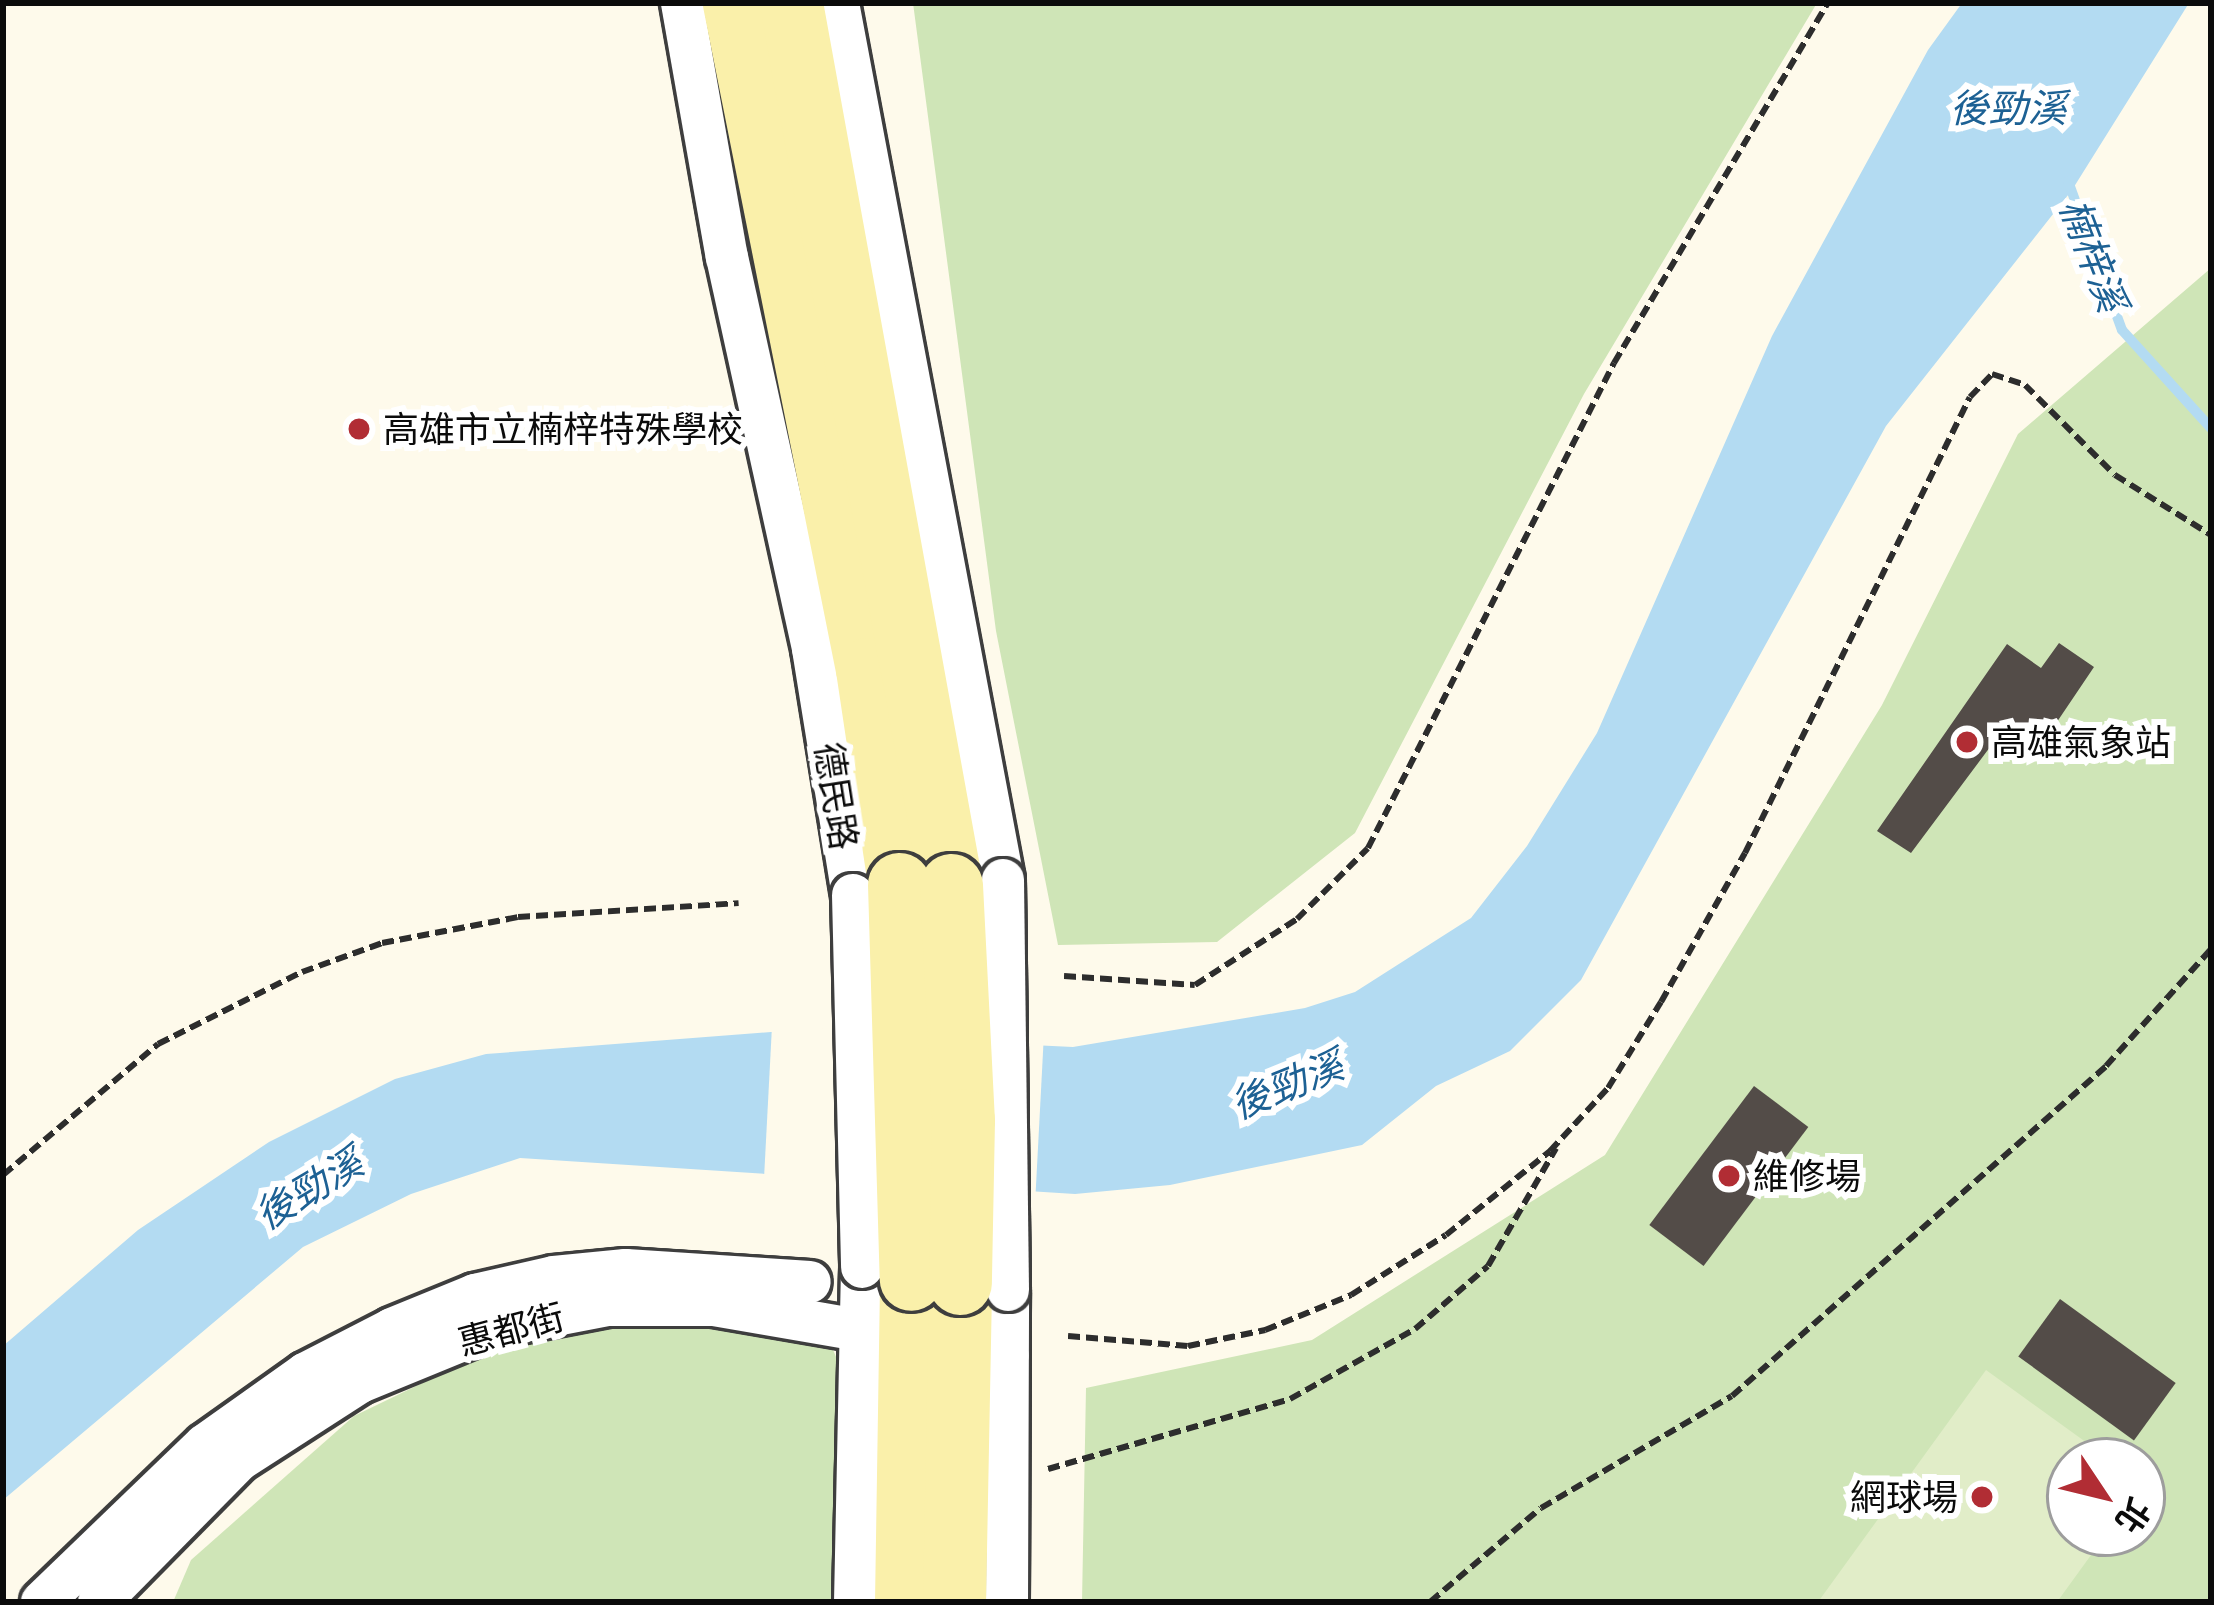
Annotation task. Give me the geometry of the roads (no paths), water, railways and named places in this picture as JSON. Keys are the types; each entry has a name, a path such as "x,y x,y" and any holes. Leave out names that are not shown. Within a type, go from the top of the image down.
{"street":[{"name":"德民路","path":"682,3 727,257 813,649 926,886"},
{"name":"德民路","path":"734,3 867,669 926,886"},
{"name":"德民路","path":"791,3 926,886 935,1310 906,1602"},
{"name":"德民路","path":"838,3 926,886 935,1310 954,1602"},
{"path":"42,1602 205,1445 305,1374 392,1329 475,1295 554,1277 626,1270 810,1282"},
{"name":"惠都街","path":"98,1602 238,1460 360,1382 494,1327 650,1305 935,1310"},
{"name":"德民路","path":"935,1310 1008,1473 1007,1602"},
{"name":"德民路","path":"855,1602 935,1310"}],"water":[{"name":"後勁溪","path":"1962,3 2189,3 2072,190 1886,426 1581,980 1510,1051 1436,1086 1362,1145 1170,1185 1075,1194 520,1158 411,1194 303,1247 3,1500 3,1346 138,1230 269,1142 395,1079 486,1054 771,1032 1073,1047 1305,1008 1355,992 1471,918 1527,846 1597,733 1772,336 1928,50"}],"waterway":[{"name":"楠梓溪","path":"2068,181 2122,330 2211,428"}],"place":[{"name":"高雄市立楠梓特殊學校","path":"359,429"},
{"name":"高雄氣象站","path":"1967,742"},
{"name":"維修場","path":"1729,1176"},
{"name":"網球場","path":"1982,1497"}]}
